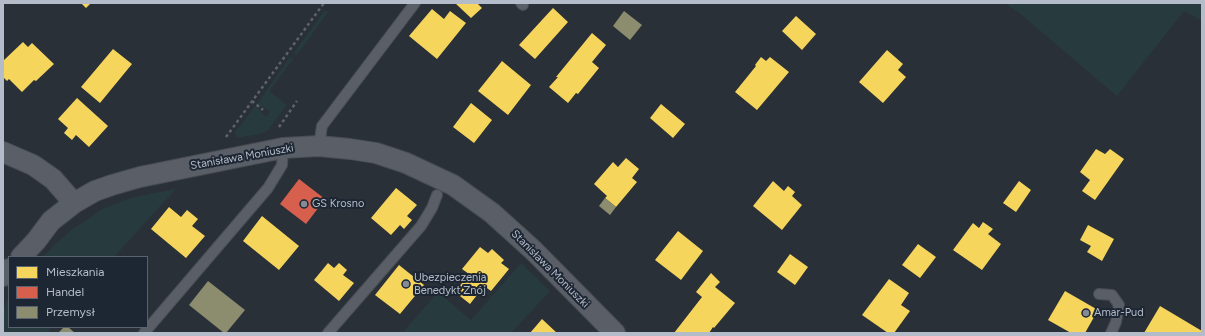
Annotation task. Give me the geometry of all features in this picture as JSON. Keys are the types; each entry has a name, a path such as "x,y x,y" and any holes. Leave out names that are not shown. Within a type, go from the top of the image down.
{"street":[{"name":"Stanisława Moniuszki","path":"22,256 36,241 51,221 74,203 95,191 140,176 283,148 319,146 376,153 406,163 453,186 492,213 534,250 615,333"},
{"path":"5,153 33,165 53,179 74,203"}],"lane":[{"path":"319,146 322,126 415,3"},
{"path":"144,333 268,188 282,165 283,148"},
{"path":"328,333 421,226 432,208 437,195"},
{"path":"1099,294 1112,296 1119,305 1116,322 1111,333"}],"path":[{"path":"223,141 324,3"},
{"path":"279,127 297,101"},
{"path":"252,102 263,110"}],"green space":[{"path":"1004,3 1202,3 1202,21 1184,11 1117,96 1018,12"},
{"path":"325,10 328,12 297,55 294,53"},
{"path":"290,57 293,59 269,91 287,105 268,130 263,133 237,138 235,132 255,106 266,117 270,112 257,104"},
{"path":"176,189 115,256 43,256 70,231 104,208 134,197"},
{"path":"521,263 550,291 511,333 402,333 438,292 471,320"},
{"path":"8,298 8,328 50,328 46,333 3,333 3,309"}],"building: Mieszkania":[{"path":"81,3 91,3 86,8"},
{"path":"455,3 477,3 482,8 471,18"},
{"path":"553,8 568,22 535,59 519,45"},
{"path":"432,9 444,19 450,11 466,23 437,59 409,36"},
{"path":"796,16 816,34 802,50 782,31"},
{"path":"592,33 606,45 592,62 599,68 578,94 576,93 568,103 549,87"},
{"path":"23,42 28,47 32,43 54,64 22,92 9,79 7,81 3,77 3,61"},
{"path":"113,49 132,64 100,103 81,87"},
{"path":"887,50 903,64 898,70 906,77 883,103 859,82"},
{"path":"761,57 766,61 770,57 789,72 757,110 735,92 756,66 755,65"},
{"path":"502,61 531,85 508,115 478,91"},
{"path":"77,98 108,126 89,147 76,135 72,140 64,133 68,128 58,119"},
{"path":"471,103 492,120 474,143 453,127"},
{"path":"661,104 685,124 673,138 650,118"},
{"path":"1096,149 1105,154 1110,149 1124,159 1095,200 1082,191 1090,180 1080,172"},
{"path":"626,158 639,169 632,178 637,182 616,207 605,198 607,196 594,184 613,162 618,167"},
{"path":"773,181 784,191 788,186 795,192 792,196 802,205 782,230 753,206"},
{"path":"1019,181 1031,190 1016,212 1003,203"},
{"path":"396,188 417,205 407,216 412,220 404,229 400,225 391,235 371,218"},
{"path":"169,207 181,217 187,210 198,219 192,226 205,236 186,258 151,229"},
{"path":"262,216 299,246 279,270 243,241"},
{"path":"983,222 993,229 988,234 1001,244 982,270 953,250 973,223 979,228"},
{"path":"1088,225 1114,239 1102,261 1087,252 1091,246 1080,240"},
{"path":"678,231 703,251 681,280 655,260"},
{"path":"918,244 936,257 920,278 902,265"},
{"path":"480,247 488,253 492,249 504,260 501,263 509,269 491,291 484,286 470,304 455,292 469,274 462,269"},
{"path":"790,254 808,267 795,285 777,272"},
{"path":"328,263 334,268 339,263 347,270 343,275 354,283 339,301 314,280"},
{"path":"399,265 424,285 400,314 375,295"},
{"path":"711,273 720,282 715,287 735,303 709,333 674,333 702,297 696,292"},
{"path":"889,279 909,293 901,305 910,311 894,333 888,333 862,315"},
{"path":"1065,291 1098,310 1085,333 1071,333 1048,320"},
{"path":"1160,306 1202,331 1202,333 1144,333"},
{"path":"542,319 557,333 530,333"}],"building: Handel":[{"path":"299,179 325,199 306,224 280,204"}],"building: Przemysł":[{"path":"624,11 642,25 630,40 613,26"},
{"path":"605,198 616,207 610,215 599,206"},
{"path":"208,281 245,310 226,333 224,333 189,305"},
{"path":"63,328 69,328 75,333 58,333"}],"place":[{"name":"GS Krosno","path":"304,204"},
{"name":"Ubezpieczenia Benedykt Znój","path":"406,284"},
{"name":"Amar-Pud","path":"1086,313"}]}
